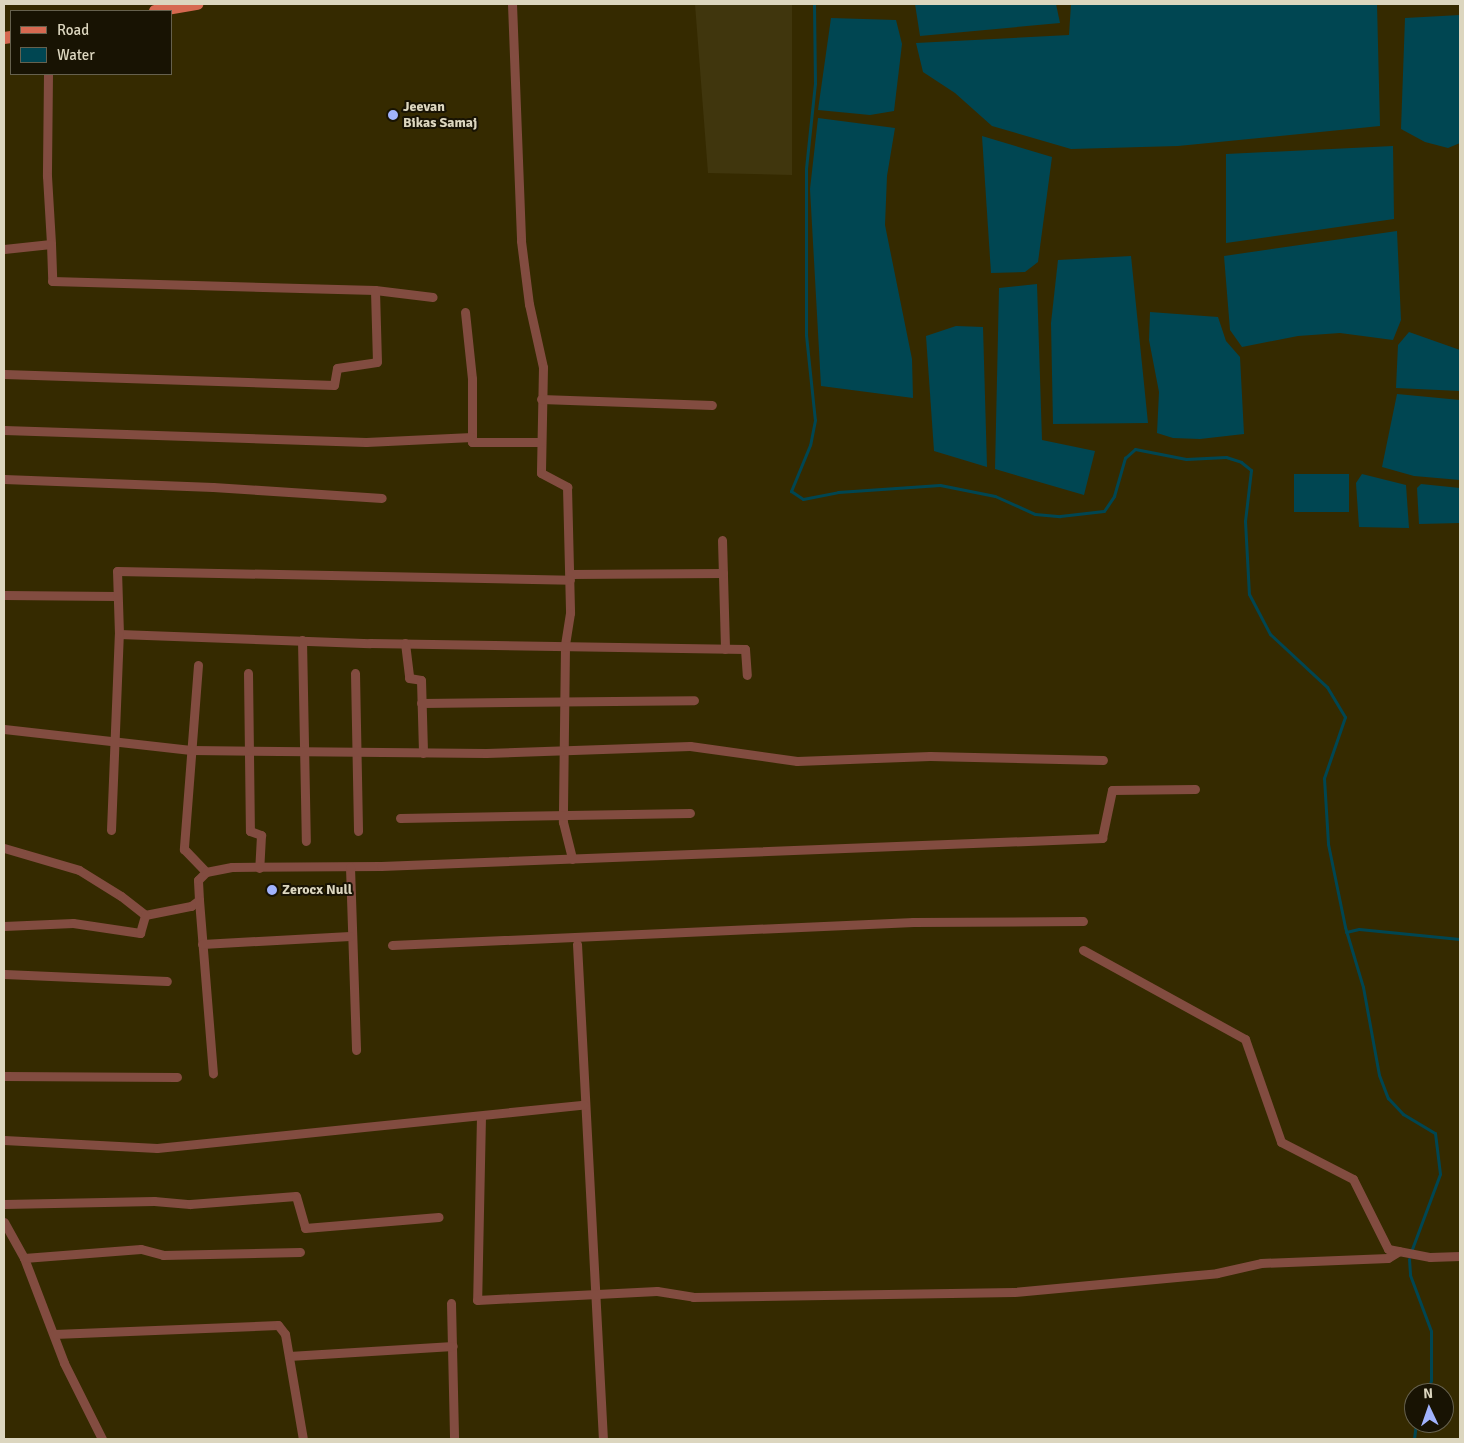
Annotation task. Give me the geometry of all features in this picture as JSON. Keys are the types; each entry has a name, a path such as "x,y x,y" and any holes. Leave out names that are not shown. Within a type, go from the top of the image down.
{"main road":[{"path":"161,10 197,4"}],"street":[{"path":"512,4 521,241 529,304 543,367 541,473 566,487 570,613 565,646 563,703 565,752 563,814 572,859"},
{"path":"48,75 47,176 52,281 375,290 432,297"},
{"path":"4,249 51,244"},
{"path":"4,374 334,385 337,368 378,362 375,290"},
{"path":"465,312 472,379 472,442 541,442"},
{"path":"541,399 712,405"},
{"path":"4,430 366,442 472,437"},
{"path":"4,479 213,487 382,498"},
{"path":"722,540 725,649"},
{"path":"111,830 119,634 116,596 117,571 570,577 723,574"},
{"path":"4,596 116,596"},
{"path":"119,634 404,643 745,649 747,674"},
{"path":"302,640 302,752 306,841"},
{"path":"404,643 409,678 421,680 423,753"},
{"path":"198,665 184,849 206,872"},
{"path":"248,673 247,751 250,831 262,835 259,868"},
{"path":"355,673 355,754 358,831"},
{"path":"421,702 563,703 694,700"},
{"path":"4,729 114,743 191,750 355,754 565,752 690,746 798,760 930,756 1104,760"},
{"path":"213,1073 198,880 206,872 232,868 350,867 1102,838 1112,790 1195,789"},
{"path":"400,818 690,812"},
{"path":"4,848 79,870 121,896 145,915 171,912 191,906 199,900"},
{"path":"350,867 350,936 356,1050"},
{"path":"4,926 73,923 140,933 145,915"},
{"path":"392,945 913,922 1083,920"},
{"path":"202,944 350,936"},
{"path":"577,944 594,1293 604,1439"},
{"path":"1083,950 1245,1039 1281,1142 1353,1179 1388,1248 1430,1257 1460,1256"},
{"path":"4,974 167,981"},
{"path":"4,1076 178,1077"},
{"path":"4,1140 157,1148 584,1105"},
{"path":"481,1116 477,1300 658,1290 693,1297 1014,1292 1217,1273 1261,1263 1388,1258 1400,1251"},
{"path":"4,1204 154,1201 190,1204 296,1196 305,1228 439,1217"},
{"path":"4,1222 24,1258 64,1362 102,1439"},
{"path":"24,1258 141,1248 163,1255 300,1252"},
{"path":"451,1303 454,1439"},
{"path":"54,1334 278,1325 285,1334 290,1356 303,1439"},
{"path":"290,1356 453,1346"}],"shaded area":[{"path":"695,4 792,4 792,175 708,173"}],"water":[{"path":"915,4 1056,4 1060,23 920,36"},
{"path":"1071,4 1377,4 1380,126 1178,146 1071,149 992,126 955,93 923,72 916,43 1069,35"},
{"path":"1460,15 1460,143 1448,148 1425,142 1401,129 1405,18"},
{"path":"831,18 896,20 902,44 894,111 870,115 818,110"},
{"path":"818,118 895,128 887,176 885,225 912,359 913,398 821,386 810,189"},
{"path":"982,136 1052,157 1038,262 1025,272 991,273"},
{"path":"1393,146 1394,219 1226,243 1226,154"},
{"path":"1397,231 1401,320 1393,340 1340,333 1298,336 1242,347 1230,330 1224,256"},
{"path":"1131,256 1148,423 1053,424 1051,323 1058,260"},
{"path":"1037,284 1042,440 1095,451 1084,495 995,469 999,288"},
{"path":"1150,312 1218,317 1226,341 1240,357 1244,434 1200,439 1173,438 1157,433 1159,392 1149,340"},
{"path":"956,326 983,327 987,467 934,451 926,336"},
{"path":"1409,332 1460,350 1460,391 1396,388 1398,345"},
{"path":"1397,394 1460,400 1460,480 1414,476 1382,467"},
{"path":"1294,474 1349,474 1349,512 1294,512"},
{"path":"1362,474 1406,485 1409,528 1359,527 1356,483"},
{"path":"1421,484 1460,488 1460,523 1419,524 1417,488"}],"waterway":[{"path":"814,4 815,83 806,169 806,335 815,420 810,445 791,491 803,499 838,492 940,485 995,496 1035,514 1060,516 1104,511 1114,496 1125,458 1135,449 1186,459 1226,457 1241,462 1251,470 1245,521 1249,594 1270,634 1327,687 1345,717 1324,778 1328,844 1345,927 1363,987 1379,1075 1388,1098 1403,1114 1435,1133 1440,1174 1412,1249"},
{"path":"1346,932 1359,929 1460,939"},
{"path":"1409,1259 1410,1275 1431,1331 1430,1383"},
{"path":"1414,1439 1415,1433"}],"place":[{"name":"Jeevan Bikas Samaj","path":"393,115"},
{"name":"Zerocx Null","path":"272,890"}]}
